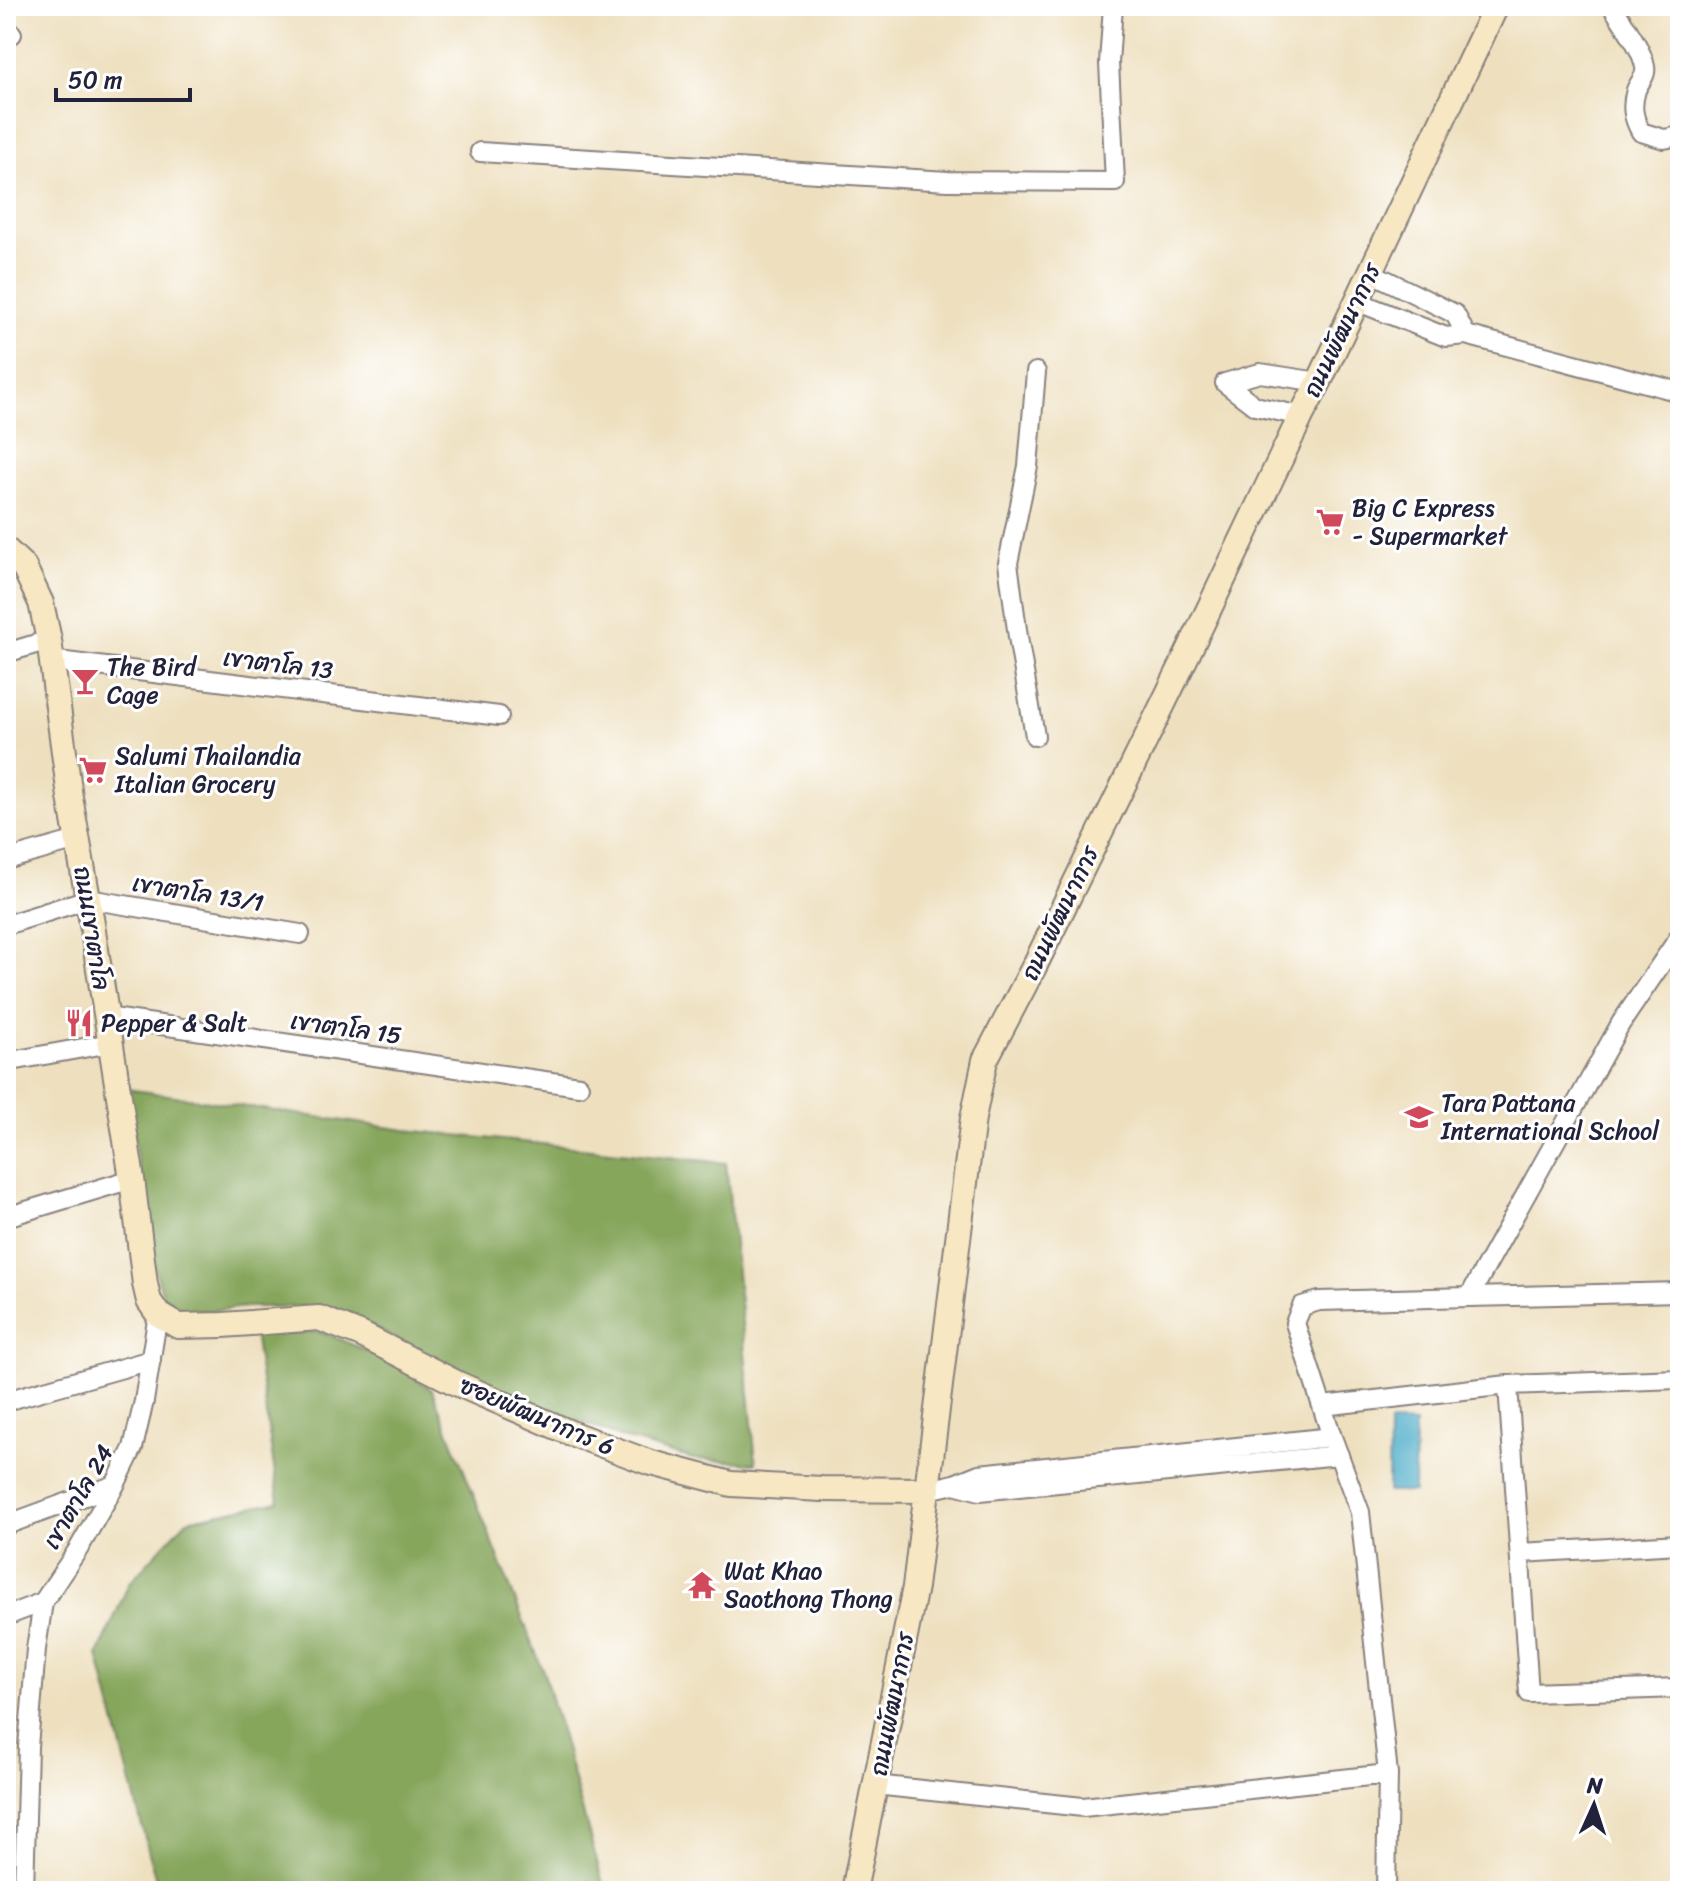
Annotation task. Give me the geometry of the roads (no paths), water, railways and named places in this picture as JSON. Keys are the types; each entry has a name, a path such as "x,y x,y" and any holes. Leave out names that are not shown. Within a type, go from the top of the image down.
{"street":[{"path":"480,152 948,181 1115,182 1109,63 1113,6"},
{"name":"ถนนพัฒนาการ","path":"854,1891 915,1587 973,1118 985,1060 1187,655 1496,6"},
{"path":"1612,6 1646,69 1636,90 1633,117 1641,132 1664,139 1680,136"},
{"path":"1370,272 1455,314 1466,335"},
{"path":"1356,301 1446,337 1466,335 1680,392"},
{"path":"1035,736 1008,563 1028,466 1036,372"},
{"path":"1301,416 1255,406 1225,383 1260,373 1319,382"},
{"name":"ถนนเขาตาโล","path":"6,550 24,567 41,603 132,1179 145,1284 149,1301 158,1314"},
{"path":"6,653 49,650"},
{"name":"เขาตาโล 13","path":"49,650 499,716"},
{"path":"6,860 77,840"},
{"path":"6,925 88,899"},
{"name":"เขาตาโล 13/1","path":"88,899 300,934"},
{"path":"1469,1297 1621,1023 1680,936"},
{"name":"เขาตาโล 15","path":"106,1017 579,1086"},
{"path":"6,1062 111,1043"},
{"path":"6,1217 132,1179"},
{"path":"1386,1891 1388,1774 1360,1512 1295,1323 1302,1306 1319,1301 1680,1292"},
{"name":"ซอยพัฒนาการ 6","path":"158,1314 178,1326 319,1318 573,1434 648,1462 731,1484 928,1490"},
{"name":"เขาตาโล 24","path":"24,1891 28,1747 43,1602 79,1548 133,1448 158,1314"},
{"path":"6,1401 151,1360"},
{"path":"1322,1406 1508,1385 1680,1379"},
{"path":"1508,1385 1529,1693 1680,1688"},
{"path":"928,1490 979,1474 1332,1437"},
{"path":"954,1484 980,1491 1339,1455"},
{"path":"6,1525 115,1485"},
{"path":"1520,1553 1680,1544"},
{"path":"6,1616 43,1602"},
{"path":"875,1785 1083,1807 1388,1774"}],"water":[{"path":"1389,1423 1415,1424 1414,1492 1388,1492"}],"place":[{"name":"Big C Express - Supermarket","path":"1330,522"},
{"name":"The Bird Cage","path":"85,681"},
{"name":"Salumi Thailandia Italian Grocery","path":"93,770"},
{"name":"Pepper & Salt","path":"79,1023"},
{"name":"Tara Pattana International School","path":"1419,1117"},
{"name":"Wat Khao Saothong Thong","path":"702,1585"}]}
